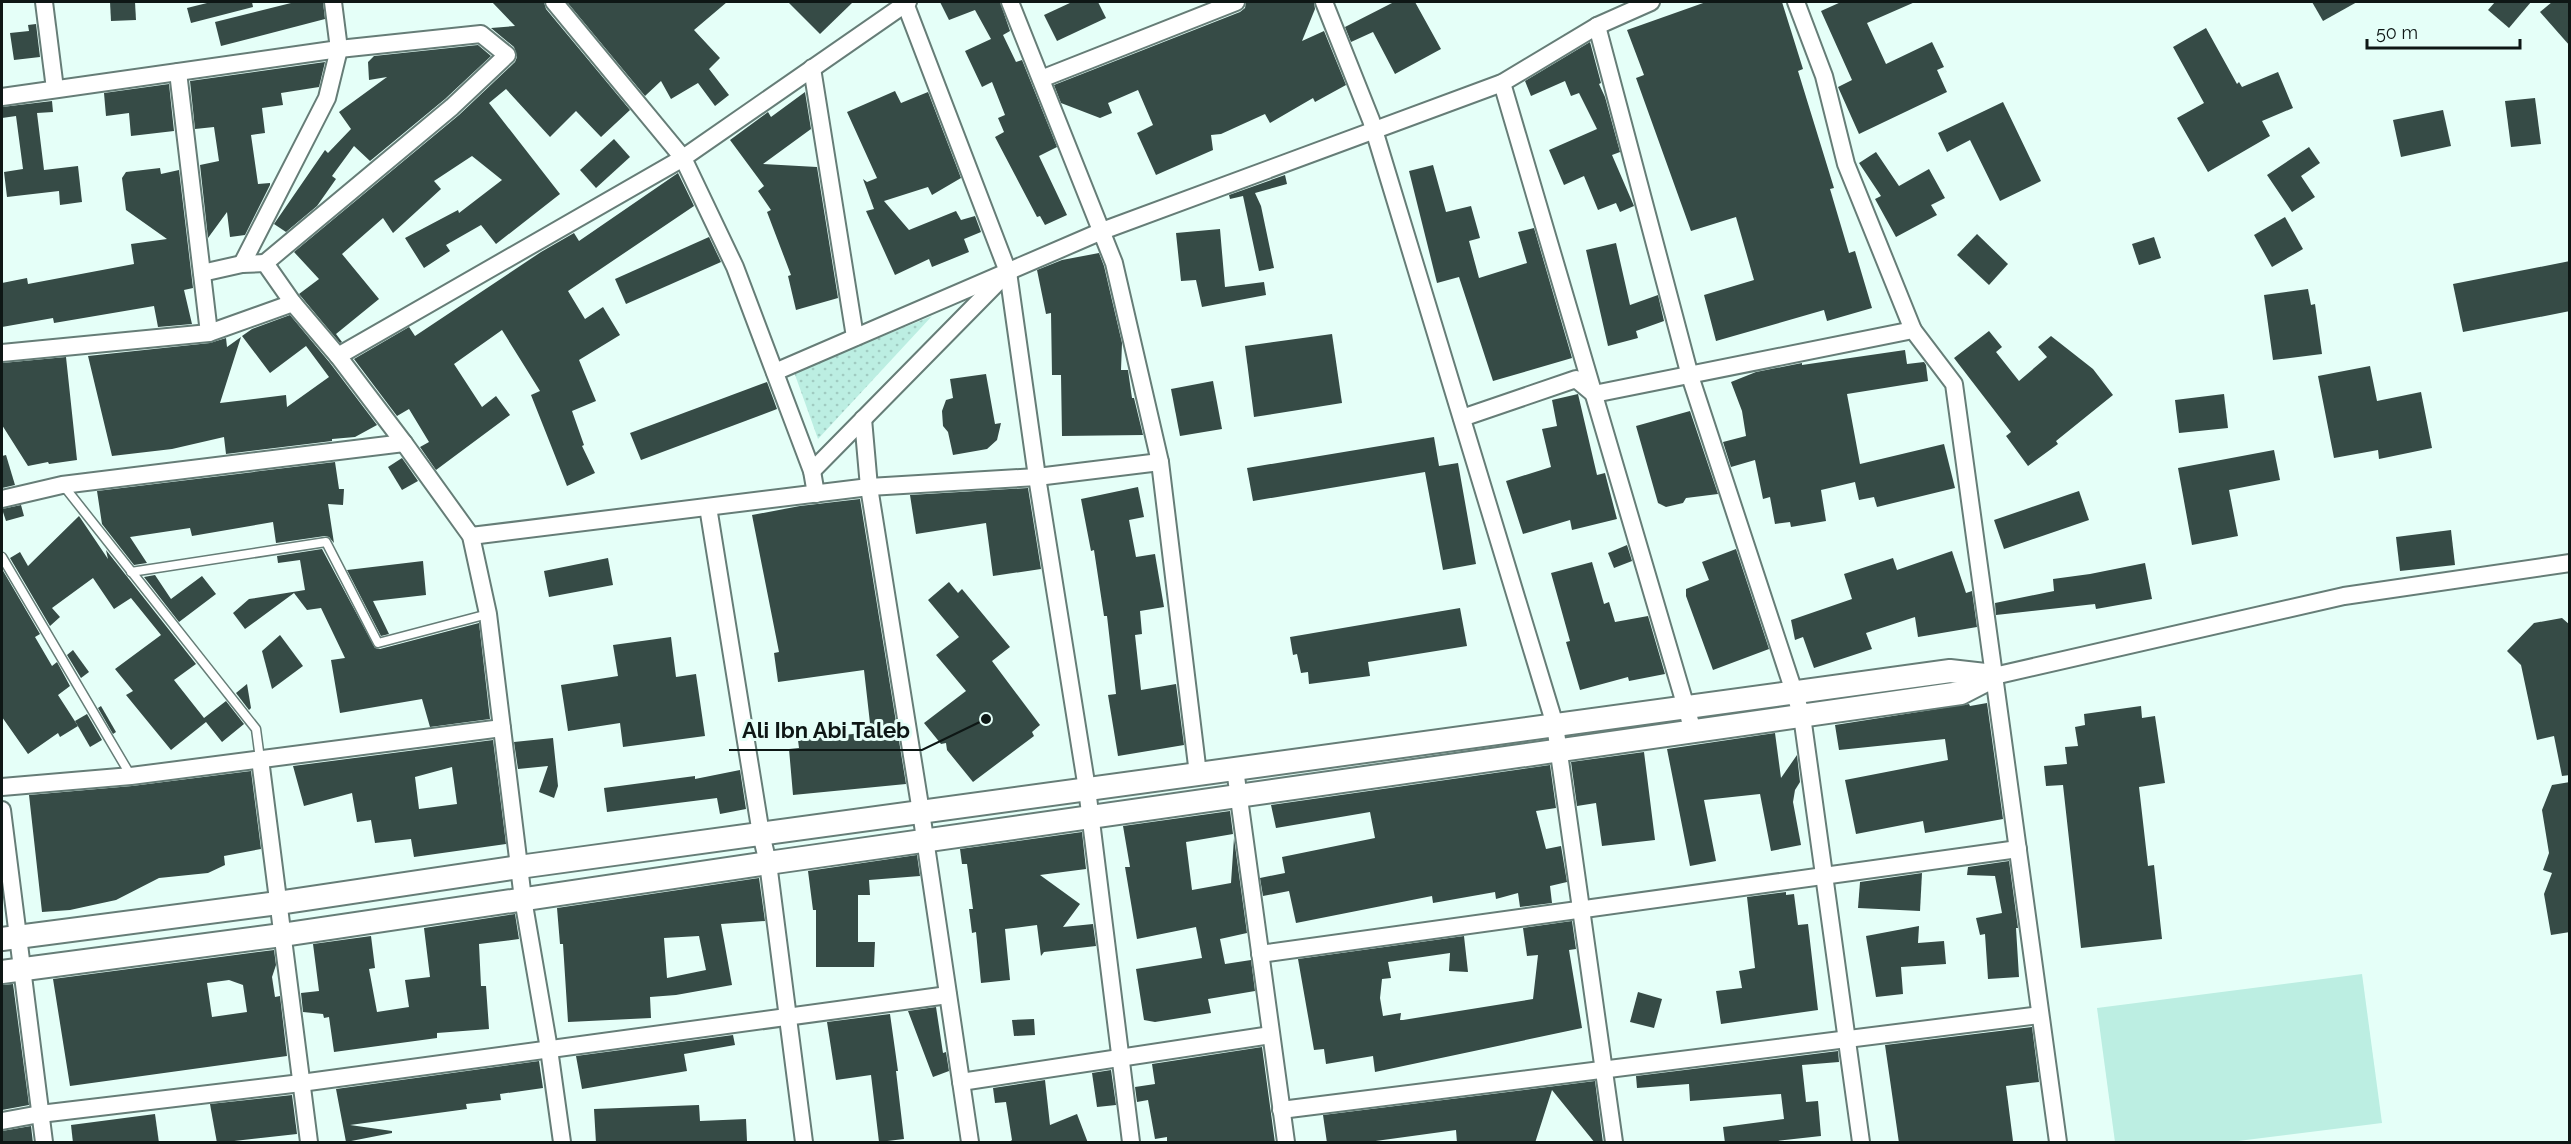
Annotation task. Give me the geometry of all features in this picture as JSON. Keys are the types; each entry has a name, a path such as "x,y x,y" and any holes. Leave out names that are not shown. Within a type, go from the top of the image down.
{"main road":[{"path":"10,938 279,903 519,867 1950,671 1994,676"},
{"path":"12,971 282,935 768,863 1961,693 1994,676"}],"street":[{"path":"44,2 56,89"},
{"path":"242,264 327,98 339,50 333,2"},
{"path":"554,2 683,158 735,267 812,471 816,494"},
{"path":"338,356 683,158 907,2 1008,272 1037,477 1091,817 1131,1143"},
{"path":"1010,2 1114,263 1160,462 1198,774"},
{"path":"1041,79 1236,2"},
{"path":"1324,2 1374,130 1556,725 1557,750 1614,1143"},
{"path":"775,372 1102,231 1502,82 1597,26 1652,2"},
{"path":"1796,2 1824,76 1846,165 1912,330 1954,384 2058,1143"},
{"path":"1597,26 1690,376 1802,716 1861,1143"},
{"path":"2,97 339,50 481,34 507,56 452,107 265,263 242,264 202,273"},
{"path":"812,68 855,338"},
{"path":"178,72 209,333"},
{"path":"1502,82 1693,731"},
{"path":"265,263 293,303 338,356 404,443 471,536 488,614 519,867 562,1143"},
{"path":"812,471 1008,272"},
{"path":"2,353 209,333 293,303"},
{"path":"1594,394 1912,330"},
{"path":"1462,418 1576,379 1594,394"},
{"path":"863,419 869,487 921,812 970,1143"},
{"path":"2,499 62,485 404,443"},
{"path":"471,536 869,487 1037,477 1160,462"},
{"path":"708,507 761,834 768,863 804,1143"},
{"path":"1994,676 2344,597 2570,563"},
{"path":"2,787 131,776 502,728"},
{"path":"260,759 309,1143"},
{"path":"1235,769 1286,1143"},
{"path":"2,810 12,971 44,1143"},
{"path":"1260,954 2018,849"},
{"path":"2,1121 40,1114 302,1083 948,995"},
{"path":"1281,1110 2040,1015"},
{"path":"961,1082 1271,1035"}],"lane":[{"path":"62,485 256,729 260,759"},
{"path":"131,572 326,542 378,643 488,614"},
{"path":"2,557 131,776"}],"green space":[{"path":"932,316 818,439 794,372"},
{"path":"2362,974 2382,1123 2230,1142 2115,1142 2097,1008"}],"building":[{"path":"110,2 135,2 136,20 111,21"},
{"path":"211,2 252,2 253,7 191,23 187,8"},
{"path":"295,2 323,2 325,19 221,46 215,22"},
{"path":"492,2 544,2 546,9 630,110 601,137 576,111 550,137 506,89 489,103 560,194 496,244 481,225 446,245 450,251 424,268 405,238 458,210 459,213 502,180 472,156 434,181 441,189 393,233 383,218 342,254 379,299 336,334 342,342 340,343 299,294 319,279 294,252 459,115 515,62 517,57 514,47 491,28 515,26"},
{"path":"567,2 727,2 694,30 720,58 709,69 729,95 715,106 698,83 671,99 661,81 645,96"},
{"path":"788,2 853,2 820,34"},
{"path":"940,2 1000,2 1010,31 1003,35 1016,62 1022,60 1057,147 1039,156 1067,215 1045,225 1040,216 1037,217 995,137 1004,132 998,118 1005,115 992,82 982,87 965,51 991,39 975,10 949,20"},
{"path":"1072,2 1098,2 1106,18 1057,41 1044,15"},
{"path":"1246,2 1314,2 1315,9 1302,41 1324,31 1346,85 1315,102 1313,98 1270,123 1265,114 1221,134 1211,135 1213,150 1156,175 1137,133 1153,125 1138,90 1108,103 1112,113 1100,118 1061,103 1054,85 1240,12 1245,8"},
{"path":"1394,2 1415,2 1441,49 1395,74 1373,32 1351,42 1345,27"},
{"path":"1706,2 1782,2 1803,69 1798,71 1834,188 1830,189 1849,253 1855,251 1872,308 1827,321 1824,310 1716,341 1704,295 1754,280 1736,217 1691,231 1636,78 1644,75 1627,30"},
{"path":"1841,2 1915,2 1867,23 1886,64 1932,42 1944,67 1937,70 1947,92 1859,134 1838,87 1852,80 1821,11"},
{"path":"2312,2 2357,2 2323,21"},
{"path":"2495,2 2531,2 2509,28 2488,10"},
{"path":"2552,2 2570,2 2570,46 2540,12"},
{"path":"36,24 40,57 14,60 10,33 29,31 28,25"},
{"path":"2206,28 2237,84 2239,82 2242,87 2278,72 2293,108 2262,121 2270,136 2208,172 2177,118 2204,103 2173,47"},
{"path":"1590,42 1601,83 1599,84 1605,97 1620,152 1612,155 1634,206 1620,212 1616,203 1598,210 1584,176 1564,185 1549,150 1597,129 1579,93 1571,96 1565,81 1531,96 1525,81"},
{"path":"478,45 491,56 445,99 370,161 354,146 332,176 336,179 317,206 286,232 274,224 325,150 328,153 351,129 339,112 387,77 369,80 368,62 374,56"},
{"path":"325,62 319,87 281,93 283,105 262,108 265,133 251,135 258,184 270,183 270,185 245,235 230,237 227,212 208,238 200,165 219,161 214,127 195,129 190,81"},
{"path":"169,84 174,131 131,136 129,113 106,116 104,93"},
{"path":"895,91 901,103 928,92 961,178 932,195 928,187 884,201 909,230 956,211 961,220 975,216 981,232 964,239 969,252 932,267 929,259 895,275 866,211 874,209 863,179 867,182 877,178 847,112"},
{"path":"805,92 811,129 763,164 817,167 838,298 796,310 788,276 791,275 767,212 771,210 758,191 764,186 730,140 768,112 771,117"},
{"path":"2535,98 2541,144 2511,147 2505,101"},
{"path":"52,101 53,112 37,113 44,170 78,166 82,202 60,205 59,191 7,197 4,172 23,169 16,116 2,118 2,107"},
{"path":"2003,102 2041,181 2000,201 1970,140 1947,152 1938,133"},
{"path":"2443,110 2451,146 2401,157 2393,120"},
{"path":"614,139 630,157 596,188 580,170"},
{"path":"2309,147 2320,163 2301,176 2315,197 2292,212 2267,175"},
{"path":"1876,152 1899,186 1929,169 1945,198 1931,205 1937,215 1896,237 1875,199 1881,196 1859,163"},
{"path":"1433,165 1446,212 1471,206 1480,238 1469,241 1479,278 1527,263 1518,232 1534,228 1572,358 1493,381 1459,277 1437,283 1409,171"},
{"path":"160,168 161,174 179,170 193,288 184,290 192,324 158,327 154,306 54,323 53,318 2,327 2,283 27,278 28,284 134,264 131,244 167,239 126,210 122,178 126,172"},
{"path":"678,173 694,206 568,291 585,319 603,307 620,335 579,360 596,401 572,411 584,445 582,446 595,473 567,486 531,395 540,391 502,330 454,364 482,407 496,396 510,415 436,470 420,447 429,442 409,409 397,416 354,359 409,327 415,336 541,252 574,233 579,241"},
{"path":"1285,175 1287,184 1255,193 1261,206 1274,268 1259,271 1243,196 1230,199 1229,195"},
{"path":"2285,217 2303,249 2272,267 2254,235"},
{"path":"1220,229 1225,287 1264,282 1266,295 1202,307 1196,280 1181,281 1176,233"},
{"path":"1977,234 2008,264 1989,285 1957,255"},
{"path":"709,237 721,262 626,304 615,279"},
{"path":"2154,237 2161,258 2139,265 2132,244"},
{"path":"1616,243 1630,305 1658,295 1664,321 1636,331 1638,338 1608,346 1586,250"},
{"path":"1099,253 1122,343 1121,370 1128,370 1132,398 1134,398 1143,435 1062,436 1061,375 1052,375 1051,313 1046,314 1037,270 1062,260"},
{"path":"2570,261 2570,311 2463,332 2453,284"},
{"path":"2308,289 2311,305 2315,304 2322,354 2273,360 2264,295"},
{"path":"290,315 377,425 355,437 226,454 224,437 172,449 112,456 88,356 210,343 226,338 227,347 241,337 220,403 286,395 287,407 329,377 306,346 270,373 242,336 252,329"},
{"path":"1989,331 2002,347 1996,352 2019,381 2047,357 2038,347 2051,336 2093,369 2113,395 2056,441 2058,444 2028,466 2006,436 2011,432 1954,358"},
{"path":"1332,334 1342,403 1254,417 1245,346"},
{"path":"1905,350 1907,364 1924,362 1928,381 1847,394 1860,464 1944,444 1955,488 1877,507 1874,497 1859,500 1855,482 1821,490 1826,521 1791,527 1790,522 1775,524 1770,497 1763,499 1755,460 1731,467 1723,442 1746,436 1742,411 1731,382 1756,372 1802,363 1802,365"},
{"path":"66,357 77,460 28,466 2,425 2,363"},
{"path":"2370,366 2377,401 2421,392 2432,448 2379,459 2378,450 2334,458 2318,376"},
{"path":"986,374 995,424 1001,423 997,440 987,449 953,455 948,432 943,426 942,411 946,400 953,398 950,379"},
{"path":"1213,381 1222,429 1180,436 1171,389"},
{"path":"767,382 777,409 641,460 630,433"},
{"path":"1578,394 1597,475 1605,473 1617,519 1572,530 1570,520 1523,534 1506,481 1551,467 1542,429 1557,426 1552,400"},
{"path":"2224,394 2228,428 2179,433 2175,400"},
{"path":"1690,411 1718,494 1686,498 1683,503 1666,507 1658,503 1636,426"},
{"path":"1434,437 1439,466 1458,463 1476,564 1443,570 1425,472 1253,501 1247,468"},
{"path":"2274,450 2280,480 2229,490 2238,536 2192,545 2178,468"},
{"path":"6,455 15,485 2,488 2,456"},
{"path":"402,458 418,481 402,490 388,467"},
{"path":"335,462 339,489 344,489 343,505 328,504 334,543 325,536 276,543 273,522 192,536 190,528 130,537 147,563 134,565 102,524 97,491"},
{"path":"1138,487 1144,517 1129,520 1136,557 1155,554 1164,607 1140,611 1142,634 1135,635 1141,690 1176,684 1184,745 1118,756 1108,695 1116,694 1107,616 1104,616 1094,550 1091,551 1081,499"},
{"path":"1028,488 1041,569 993,576 986,523 916,534 910,495"},
{"path":"2079,491 2089,520 2004,549 1994,520"},
{"path":"860,499 906,784 793,795 789,749 799,748 798,740 871,732 864,670 778,682 774,653 779,652 752,515 800,506"},
{"path":"21,505 24,516 6,521 2,509"},
{"path":"79,516 108,559 106,550 196,664 174,680 204,718 226,701 244,724 222,742 206,722 171,750 126,695 133,691 115,669 161,635 131,598 114,609 93,578 52,608 60,617 50,626 10,558 20,552 28,566"},
{"path":"2451,530 2455,565 2400,571 2396,537"},
{"path":"1627,545 1632,561 1614,568 1608,553"},
{"path":"322,549 375,648 380,649 479,623 490,719 430,727 422,699 340,713 331,660 345,658 321,608 307,610 294,593 245,629 233,613 249,599 305,590 300,560 278,563 277,556"},
{"path":"1736,549 1769,649 1713,670 1686,596 1686,589 1709,580 1702,562"},
{"path":"1952,551 1966,593 1972,591 1977,627 1918,637 1915,617 1866,633 1872,649 1814,668 1803,637 1795,640 1791,620 1852,599 1844,574 1893,558 1897,570"},
{"path":"608,558 613,585 549,597 544,571"},
{"path":"423,561 426,595 373,601 389,634 381,636 347,570"},
{"path":"1592,562 1604,604 1609,602 1615,622 1648,616 1665,674 1629,681 1628,677 1580,690 1566,642 1570,641 1551,573"},
{"path":"2145,563 2152,599 2096,609 2095,604 1996,615 1995,603 2054,591 2053,579"},
{"path":"2,569 40,634 35,637 52,666 57,662 70,686 58,695 78,726 60,737 58,733 28,754 2,717"},
{"path":"155,575 171,599 202,576 216,594 179,622 144,577"},
{"path":"949,582 958,593 962,589 1010,647 992,661 1040,725 1032,732 1034,736 973,782 947,750 946,743 941,744 924,723 966,691 936,655 959,637 928,600"},
{"path":"1460,608 1467,646 1368,662 1370,676 1309,684 1308,672 1301,673 1297,654 1293,655 1290,637"},
{"path":"2562,618 2570,625 2570,775 2562,776 2554,736 2537,740 2521,665 2507,651 2534,623"},
{"path":"280,635 303,666 272,689 262,651"},
{"path":"671,637 676,677 696,674 705,736 623,747 620,723 568,731 561,685 618,676 613,645"},
{"path":"73,650 89,672 81,678 67,655"},
{"path":"247,684 251,708 249,710 236,693"},
{"path":"1987,703 2003,819 1925,833 1923,821 1856,834 1845,780 1948,760 1945,739 1839,750 1835,725"},
{"path":"101,706 116,732 113,734 98,708"},
{"path":"2141,706 2142,718 2155,716 2165,783 2139,787 2148,866 2154,865 2162,939 2081,948 2063,785 2046,786 2044,766 2067,764 2065,747 2078,746 2075,727 2085,725 2084,714"},
{"path":"87,714 102,740 90,747 75,721"},
{"path":"1775,733 1781,778 1797,755 1800,782 1795,790 1793,802 1801,845 1771,851 1760,794 1704,800 1716,861 1690,866 1667,749"},
{"path":"553,738 558,786 554,798 539,792 548,766 518,769 514,742"},
{"path":"493,740 506,844 414,857 411,839 375,843 371,820 357,822 352,793 304,806 293,766","holes":["452,767 457,804 419,809 415,777"]},
{"path":"1644,752 1655,840 1602,846 1596,803 1577,806 1571,762"},
{"path":"1550,765 1556,808 1536,811 1546,849 1561,846 1567,882 1550,886 1552,903 1520,907 1518,893 1496,899 1495,892 1433,903 1432,896 1296,923 1289,891 1263,896 1260,878 1285,873 1282,857 1375,838 1370,812 1276,828 1271,805"},
{"path":"740,770 746,809 720,814 717,798 607,812 604,788 695,776 695,779"},
{"path":"251,771 261,849 224,856 225,865 208,873 159,878 116,900 70,910 42,912 29,795 132,786"},
{"path":"2570,782 2570,932 2551,935 2544,894 2552,873 2543,870 2549,853 2542,810 2552,785"},
{"path":"1230,811 1233,834 1186,842 1192,890 1231,883 1234,838 1247,933 1220,939 1225,964 1251,960 1255,991 1208,999 1211,1013 1155,1022 1144,1020 1136,969 1202,958 1196,927 1137,939 1125,867 1130,867 1123,826"},
{"path":"1082,832 1086,869 1040,875 1080,904 1063,927 1093,924 1096,946 1044,952 1041,956 1037,925 1005,929 1010,980 981,983 976,932 972,933 969,909 973,909 967,864 962,864 960,849"},
{"path":"917,855 920,876 869,880 870,895 858,895 858,942 875,942 874,967 816,967 816,910 813,910 808,871"},
{"path":"2009,861 2018,928 2016,928 2019,977 1988,979 1985,934 1980,935 1976,918 2002,913 1995,876 1967,875 1968,867"},
{"path":"1922,873 1920,911 1858,908 1860,882"},
{"path":"759,878 765,921 721,924 732,985 650,997 651,1018 568,1022 563,944 560,944 557,908","holes":["699,936 706,970 667,978 664,938"]},
{"path":"1786,892 1786,895 1794,894 1798,925 1808,924 1818,1010 1721,1024 1716,991 1742,988 1739,971 1755,968 1747,897"},
{"path":"515,914 519,939 479,944 481,986 486,986 489,1029 437,1033 437,1038 334,1052 329,1017 324,1018 323,1014 303,1012 301,993 319,991 313,944 371,936 375,968 369,969 377,1012 409,1007 405,980 430,977 424,928"},
{"path":"1572,921 1576,949 1569,950 1582,1028 1375,1072 1373,1056 1326,1064 1324,1049 1314,1050 1298,959 1464,936 1468,972 1449,971 1450,953 1388,962 1391,978 1382,979 1380,998 1383,1016 1401,1013 1400,1020 1403,1020 1533,999 1538,955 1527,956 1523,928"},
{"path":"1919,926 1918,943 1944,941 1946,964 1901,967 1903,994 1876,997 1866,936"},
{"path":"274,950 276,965 272,977 275,997 280,996 287,1056 70,1086 53,979","holes":["229,980 243,985 247,1012 212,1017 207,983"]},
{"path":"13,984 29,1105 2,1110 2,985"},
{"path":"1638,992 1662,999 1654,1028 1630,1022"},
{"path":"936,1007 943,1053 946,1052 949,1071 933,1077 908,1011"},
{"path":"890,1014 904,1139 879,1142 871,1075 836,1080 827,1022"},
{"path":"1034,1019 1035,1035 1014,1036 1012,1020"},
{"path":"2032,1027 2039,1082 2006,1086 2013,1141 1899,1143 1885,1045"},
{"path":"733,1035 735,1045 684,1054 687,1071 582,1089 576,1056"},
{"path":"1262,1047 1275,1143 1167,1143 1167,1137 1155,1139 1148,1100 1137,1102 1135,1087 1155,1084 1152,1064"},
{"path":"1838,1051 1839,1062 1802,1065 1806,1102 1818,1101 1821,1136 1759,1143 1725,1143 1723,1127 1784,1119 1781,1094 1690,1101 1689,1084 1637,1088 1636,1076"},
{"path":"539,1061 543,1088 500,1094 501,1100 466,1104 467,1109 350,1125 392,1131 392,1133 346,1142 336,1089"},
{"path":"1111,1070 1116,1105 1097,1107 1092,1073"},
{"path":"1045,1080 1050,1125 1077,1114 1088,1143 1008,1143 1012,1140 1006,1102 995,1103 993,1088"},
{"path":"1595,1081 1603,1143 1595,1143 1552,1090 1535,1143 1457,1143 1456,1130 1361,1143 1327,1143 1323,1115"},
{"path":"292,1095 297,1134 217,1143 210,1104"},
{"path":"699,1105 700,1121 746,1119 747,1141 596,1143 594,1109"},
{"path":"155,1114 159,1143 73,1143 71,1125"},
{"path":"31,1126 33,1143 2,1143 2,1131"}],"place":[{"name":"Ali Ibn Abi Taleb","path":"986,719"}]}
